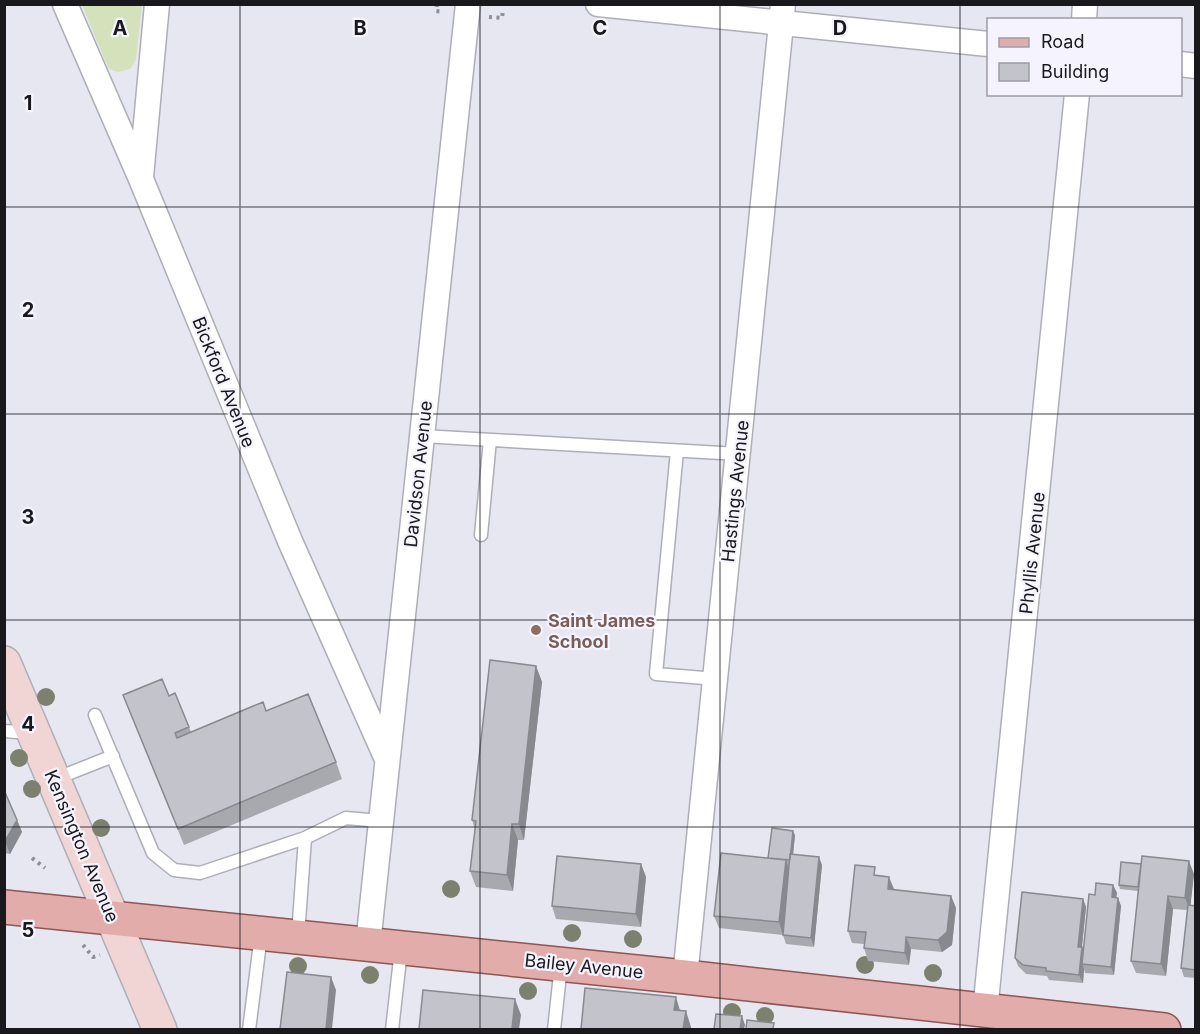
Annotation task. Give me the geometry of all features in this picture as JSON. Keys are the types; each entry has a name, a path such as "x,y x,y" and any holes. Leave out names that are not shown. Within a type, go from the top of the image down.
{"main road":[{"name":"Bailey Avenue","path":"4,907 1164,1029"}],"street":[{"name":"Bickford Avenue","path":"65,4 141,179 290,542 387,759"},
{"path":"141,179 157,4"},
{"path":"598,4 782,14 987,44"},
{"name":"Davidson Avenue","path":"368,944 422,436 478,10"},
{"name":"Hastings Avenue","path":"685,977 782,14"},
{"name":"Phyllis Avenue","path":"985,1011 1077,96"},
{"name":"Kensington Avenue","path":"4,663 20,732 53,780 160,1029"}],"lane":[{"path":"422,436 739,454"},
{"path":"481,535 490,440"},
{"path":"677,451 656,674 716,679"},
{"path":"95,715 153,853 174,870 200,873 305,838 346,818 380,821"},
{"path":"53,780 112,756"},
{"path":"298,937 305,838"},
{"path":"249,1029 261,933"},
{"path":"392,1029 401,947"},
{"path":"554,1029 561,964"}],"path":[{"path":"436,11 437,4"},
{"path":"478,10 502,18 502,11"},
{"path":"32,858 45,868"},
{"path":"82,945 93,957"}],"green space":[{"path":"82,5 142,5 136,59 131,68 119,72 108,67"}],"building":[{"path":"490,660 536,666 519,824 512,824 507,875 470,871 476,821 472,820"},
{"path":"162,679 169,696 175,693 189,727 175,733 177,738 263,702 266,711 308,694 336,762 178,829 123,695"},
{"path":"4,790 17,820 5,841 4,841"},
{"path":"772,828 793,831 790,860 768,858"},
{"path":"721,853 786,860 779,922 714,916"},
{"path":"790,854 819,857 811,938 783,935"},
{"path":"557,856 641,864 636,914 552,906"},
{"path":"1142,856 1189,861 1185,898 1168,896 1161,964 1131,961"},
{"path":"1121,862 1141,864 1138,887 1119,885"},
{"path":"855,865 875,867 874,875 889,877 888,889 951,896 947,932 938,940 906,937 905,953 864,948 866,932 848,931"},
{"path":"1096,883 1113,885 1112,897 1118,898 1111,967 1082,964 1089,894 1095,895"},
{"path":"1022,892 1083,899 1078,947 1082,947 1079,975 1046,971 1046,968 1023,965 1015,958"},
{"path":"1188,905 1196,906 1196,970 1181,968"},
{"path":"287,972 331,977 326,1029 280,1029"},
{"path":"585,988 676,997 674,1010 686,1011 683,1029 581,1029"},
{"path":"423,990 515,999 512,1029 419,1029"},
{"path":"716,1014 742,1016 740,1029 714,1029"},
{"path":"747,1020 774,1023 773,1029 746,1029"}],"place":[{"name":"Saint James School","path":"536,630"}]}
